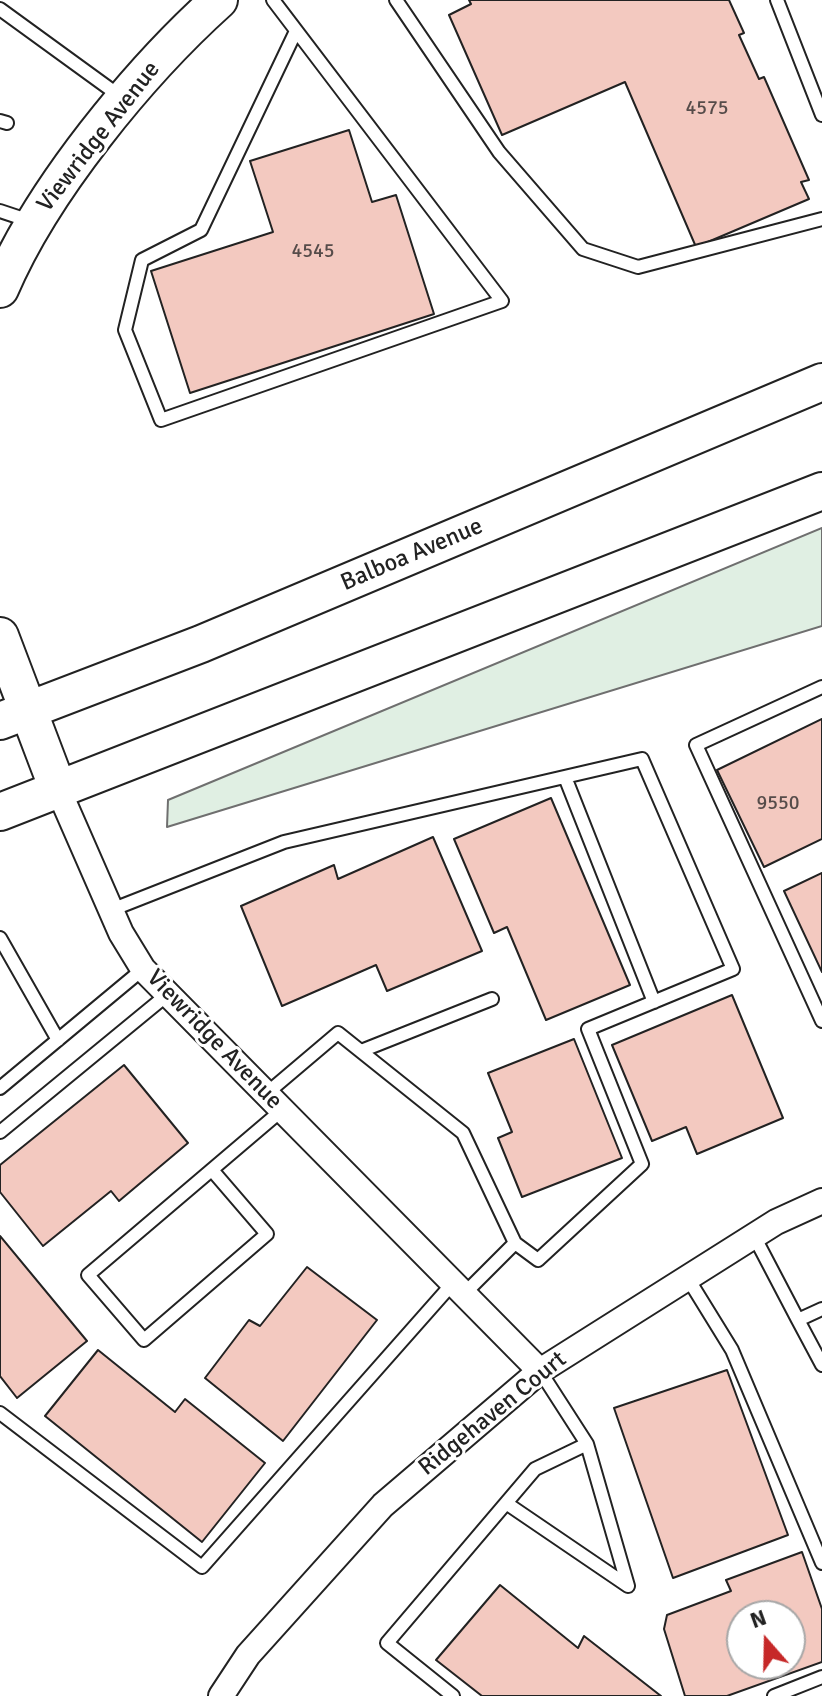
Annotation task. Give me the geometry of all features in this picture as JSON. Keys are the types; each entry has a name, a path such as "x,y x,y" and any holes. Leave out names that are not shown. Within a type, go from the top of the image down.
{"main road":[{"name":"Viewridge Avenue","path":"4,269 17,217 188,28 219,0"},
{"name":"Balboa Avenue","path":"13,716 201,644 822,382"},
{"path":"0,812 700,542 822,491"},
{"name":"Viewridge Avenue","path":"0,636 13,716 58,789"}],"street":[{"name":"Viewridge Avenue","path":"58,789 111,910 143,969 540,1371"},
{"name":"Ridgehaven Court","path":"221,1696 248,1655 383,1505 540,1371 754,1236 822,1201"}],"lane":[{"path":"273,0 502,301 161,420 125,330 142,260 201,230 296,31"},
{"path":"396,0 499,152 583,249 638,267 822,219"},
{"path":"777,0 822,115"},
{"path":"0,9 124,99"},
{"path":"822,687 696,745 822,1021"},
{"path":"111,910 284,842 642,759 733,969 588,1029 642,1164 538,1260 515,1243 463,1133 338,1033 212,1170 88,1275 144,1340 267,1234 212,1170"},
{"path":"565,777 654,1002"},
{"path":"0,938 58,1040"},
{"path":"0,1088 143,969"},
{"path":"0,1132 168,994"},
{"path":"361,1051 492,999"},
{"path":"754,1236 822,1365"},
{"path":"0,1413 202,1567 458,1288 515,1243"},
{"path":"687,1277 732,1350 822,1563"},
{"path":"798,1320 822,1309"},
{"path":"506,1503 628,1586 587,1444 540,1371"},
{"path":"453,1696 387,1643 535,1469 587,1444"},
{"path":"774,1696 822,1677"}],"green space":[{"path":"822,528 822,626 167,827 168,800"}],"building":[{"path":"469,0 729,0 744,33 739,35 759,79 764,77 809,180 801,182 809,199 696,247 625,82 502,135 449,15 471,4"},
{"path":"349,130 372,202 396,195 434,314 190,393 151,271 273,232 250,161"},
{"path":"822,719 822,839 764,867 717,770"},
{"path":"551,798 630,985 546,1020 507,927 494,933 454,839"},
{"path":"433,837 482,951 387,991 376,965 282,1006 241,906 334,865 338,879"},
{"path":"822,873 822,972 784,891"},
{"path":"732,995 783,1118 697,1154 686,1127 652,1141 612,1045"},
{"path":"574,1039 622,1158 522,1197 498,1138 512,1132 488,1073"},
{"path":"124,1065 188,1143 119,1201 111,1191 43,1246 0,1192 0,1165"},
{"path":"0,1236 87,1341 17,1398 0,1376"},
{"path":"307,1267 377,1320 283,1441 205,1378 249,1320 260,1326"},
{"path":"98,1350 175,1412 185,1399 265,1463 202,1542 45,1416"},
{"path":"727,1370 788,1535 673,1578 614,1408"},
{"path":"802,1552 822,1609 822,1662 806,1668 806,1600 726,1600 726,1680 772,1680 727,1696 685,1696 664,1629 667,1615 731,1591 726,1580"},
{"path":"500,1585 578,1648 584,1636 661,1696 482,1696 436,1660"}]}
